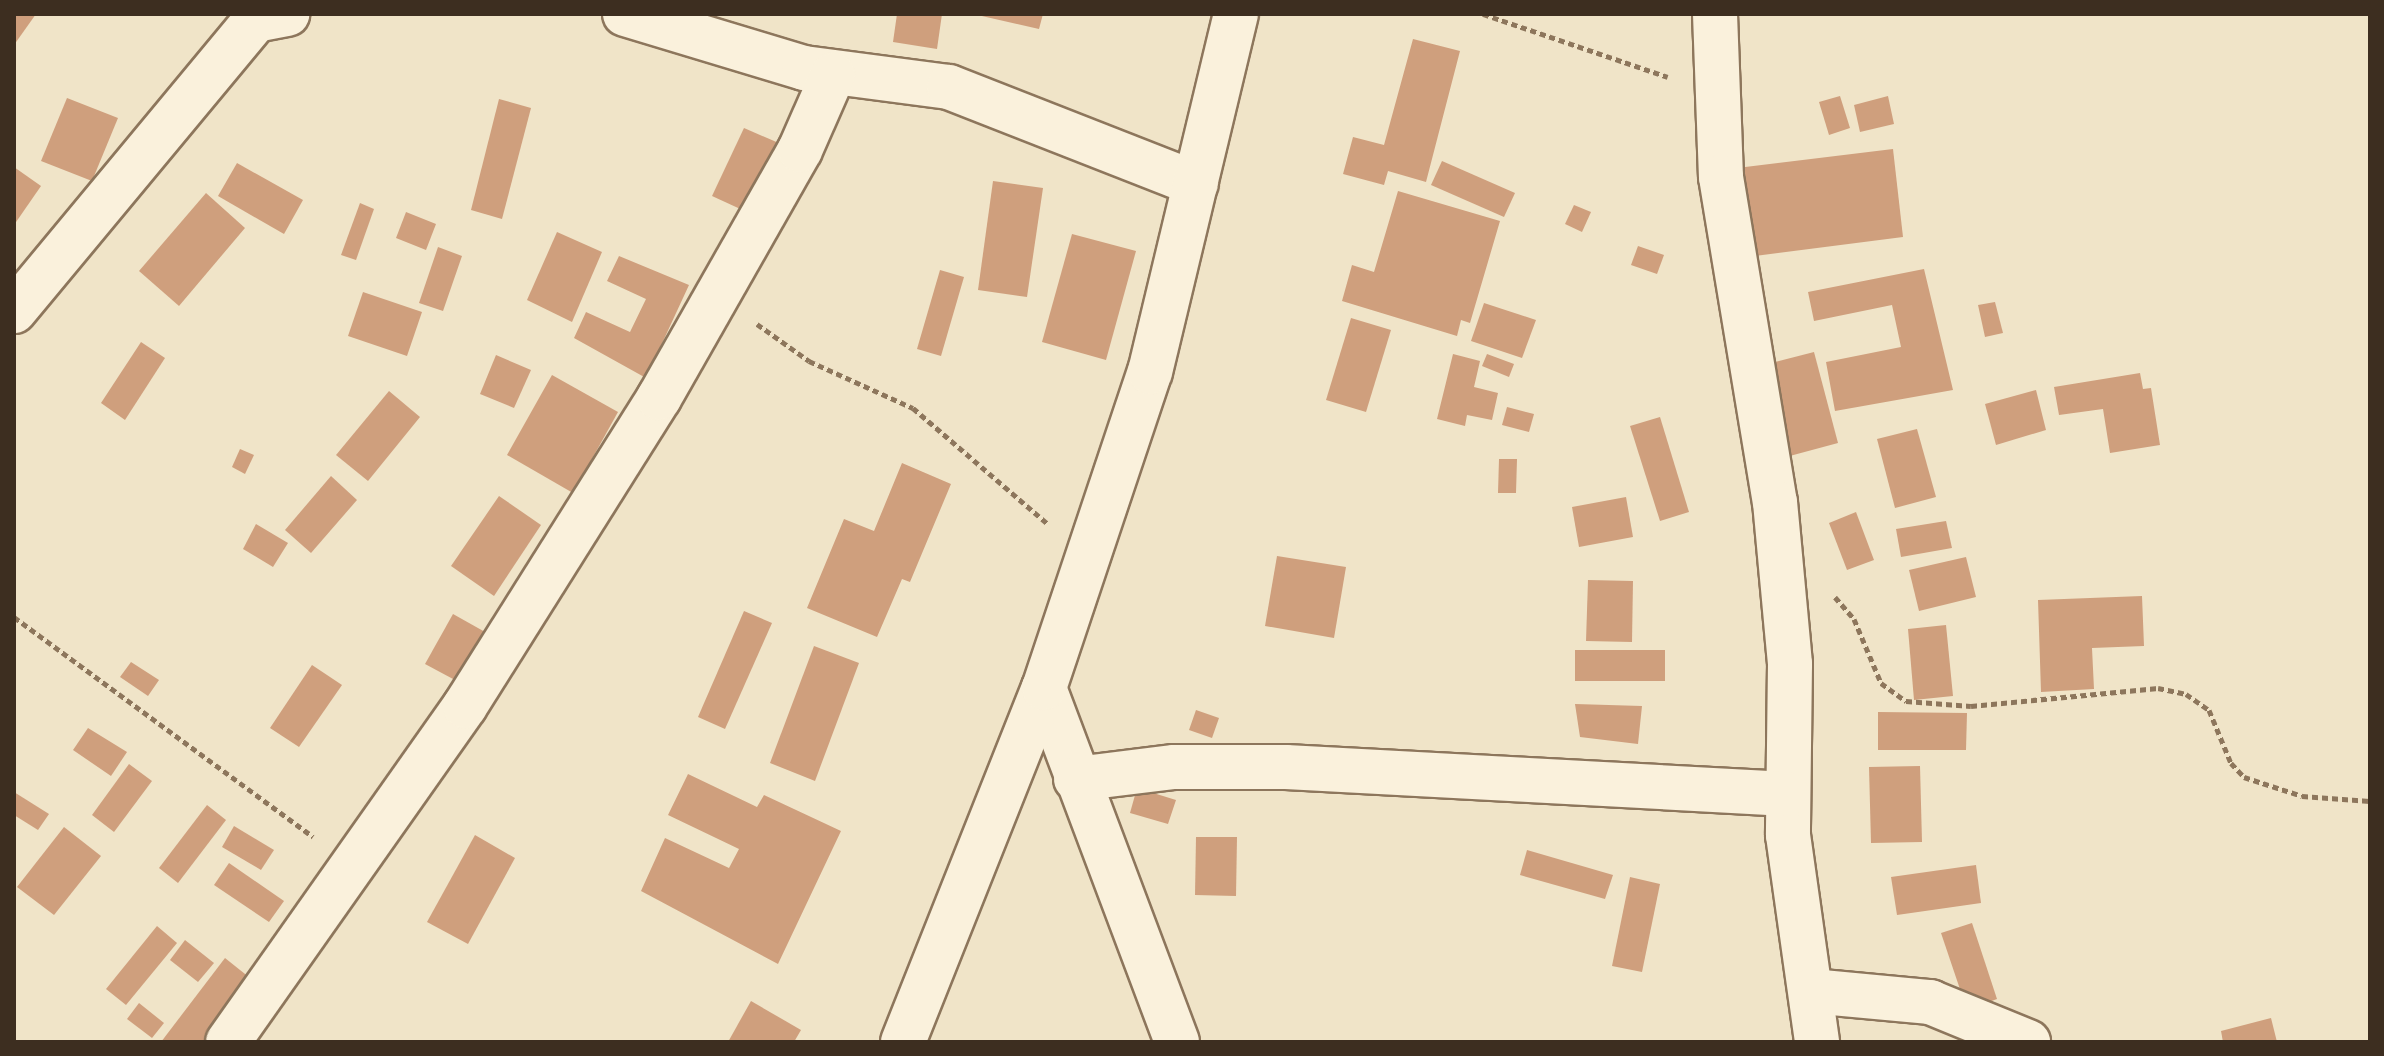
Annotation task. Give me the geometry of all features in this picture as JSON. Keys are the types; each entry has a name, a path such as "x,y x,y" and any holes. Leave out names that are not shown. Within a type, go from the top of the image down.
{"street":[{"path":"625,14 833,75 949,87 1196,184"},
{"path":"903,1042 1044,688 1150,372 1236,14"},
{"path":"1715,14 1712,83 1780,562 1790,664 1787,794 1817,1042"},
{"path":"14,311 266,16"},
{"path":"228,1042 465,706 723,290 833,75"},
{"path":"1044,688 1177,1042"},
{"path":"1076,779 1174,767 1286,767 1787,794"},
{"path":"1811,991 1930,1002 2028,1042"}],"path":[{"path":"1483,14 1645,72 1712,83"},
{"path":"723,290 809,361 913,408 1028,512 1089,553"},
{"path":"1780,562 1839,600 1881,683 1906,701 1971,706 2158,688 2186,694 2209,710 2231,763 2244,777 2302,796 2370,801"},
{"path":"14,617 351,865"}],"building":[{"path":"14,14 36,14 14,45"},
{"path":"897,14 942,14 937,49 893,42"},
{"path":"973,14 1043,14 1039,29"},
{"path":"1413,39 1460,51 1426,182 1388,171 1384,185 1343,174 1353,137 1384,145"},
{"path":"1840,96 1850,128 1829,135 1819,102"},
{"path":"1888,96 1894,124 1860,132 1854,105"},
{"path":"67,98 118,118 92,181 41,161"},
{"path":"499,99 531,108 502,219 471,210"},
{"path":"744,128 781,144 749,213 712,196"},
{"path":"1893,149 1903,237 1747,257 1737,168"},
{"path":"1442,161 1515,193 1504,217 1431,185"},
{"path":"237,163 303,200 284,234 218,196"},
{"path":"14,167 41,186 14,225"},
{"path":"993,181 1043,188 1027,297 978,290"},
{"path":"1398,191 1500,221 1470,323 1461,320 1457,336 1342,301 1352,265 1374,272"},
{"path":"206,193 245,228 179,306 139,271"},
{"path":"360,203 374,209 356,260 341,255"},
{"path":"1574,205 1591,212 1582,232 1565,224"},
{"path":"406,212 436,224 426,250 396,238"},
{"path":"557,232 602,252 572,322 527,300"},
{"path":"1072,234 1136,251 1106,360 1042,342"},
{"path":"1638,246 1664,255 1657,274 1631,265"},
{"path":"438,247 462,256 443,311 419,303"},
{"path":"619,256 689,285 646,378 574,338 586,312 630,332 646,299 607,281"},
{"path":"1924,269 1953,390 1835,411 1826,362 1901,347 1892,305 1814,321 1808,292"},
{"path":"940,270 964,277 941,356 917,349"},
{"path":"363,292 422,312 407,356 348,336"},
{"path":"1995,302 2003,333 1985,337 1978,305"},
{"path":"1484,303 1536,320 1522,358 1471,341"},
{"path":"1351,318 1391,330 1366,412 1326,400"},
{"path":"141,342 165,358 125,420 101,403"},
{"path":"1814,352 1838,443 1786,457 1763,365"},
{"path":"1453,354 1480,361 1474,387 1498,393 1492,420 1467,415 1465,426 1437,419"},
{"path":"1487,354 1514,364 1509,377 1482,366"},
{"path":"496,355 531,370 514,408 480,394"},
{"path":"2140,373 2143,389 2151,388 2160,445 2110,453 2103,409 2059,415 2054,387"},
{"path":"552,375 618,412 573,493 507,455"},
{"path":"2036,390 2046,430 1996,445 1985,404"},
{"path":"389,391 420,417 368,481 336,455"},
{"path":"1507,407 1534,414 1529,432 1502,425"},
{"path":"1660,417 1689,512 1660,521 1630,426"},
{"path":"1917,429 1936,497 1895,508 1877,439"},
{"path":"240,449 254,455 245,474 232,467"},
{"path":"1499,459 1517,459 1516,493 1498,493"},
{"path":"902,463 951,484 910,582 902,579 877,637 807,608 844,519 874,531"},
{"path":"331,476 357,500 311,553 285,530"},
{"path":"499,496 541,525 494,596 451,566"},
{"path":"1626,497 1633,537 1579,547 1572,507"},
{"path":"1856,512 1874,560 1847,570 1829,523"},
{"path":"1946,521 1952,548 1901,557 1896,529"},
{"path":"256,524 288,543 273,567 243,549"},
{"path":"1277,556 1346,567 1334,638 1265,626"},
{"path":"1966,557 1976,597 1919,611 1909,570"},
{"path":"1588,580 1633,581 1632,642 1586,641"},
{"path":"2142,596 2144,646 2092,648 2094,689 2041,692 2038,600"},
{"path":"744,611 772,623 725,729 698,717"},
{"path":"453,614 494,637 468,687 425,664"},
{"path":"1946,625 1953,696 1914,700 1908,629"},
{"path":"814,646 859,663 815,781 770,763"},
{"path":"1575,650 1665,650 1665,681 1575,681"},
{"path":"131,662 159,680 148,696 120,677"},
{"path":"312,665 342,685 299,747 270,728"},
{"path":"1575,704 1642,706 1638,744 1580,737"},
{"path":"1196,710 1219,718 1212,738 1189,730"},
{"path":"1878,712 1967,713 1966,750 1878,750"},
{"path":"88,728 127,752 111,776 73,750"},
{"path":"129,764 152,781 114,832 92,815"},
{"path":"1920,766 1922,842 1871,843 1869,767"},
{"path":"688,774 757,807 764,795 841,831 778,964 641,891 665,838 729,868 739,849 668,815"},
{"path":"1137,788 1176,800 1168,824 1130,813"},
{"path":"14,792 49,814 38,830 14,815"},
{"path":"207,805 226,820 178,883 159,868"},
{"path":"234,826 274,850 261,870 222,847"},
{"path":"64,827 101,856 54,915 17,887"},
{"path":"475,835 515,858 468,944 427,922"},
{"path":"1196,837 1237,837 1236,896 1195,895"},
{"path":"1527,850 1613,875 1605,899 1520,875"},
{"path":"229,863 284,901 269,922 214,885"},
{"path":"1976,865 1981,903 1897,915 1891,877"},
{"path":"1630,877 1660,884 1642,972 1612,966"},
{"path":"1972,923 1997,999 1967,1010 1941,933"},
{"path":"157,926 177,943 126,1005 106,989"},
{"path":"185,940 214,963 198,982 170,960"},
{"path":"225,958 260,986 217,1042 161,1042"},
{"path":"751,1001 801,1030 794,1042 728,1042"},
{"path":"139,1003 164,1023 152,1038 127,1019"},
{"path":"2271,1018 2277,1042 2223,1042 2221,1031"}]}
